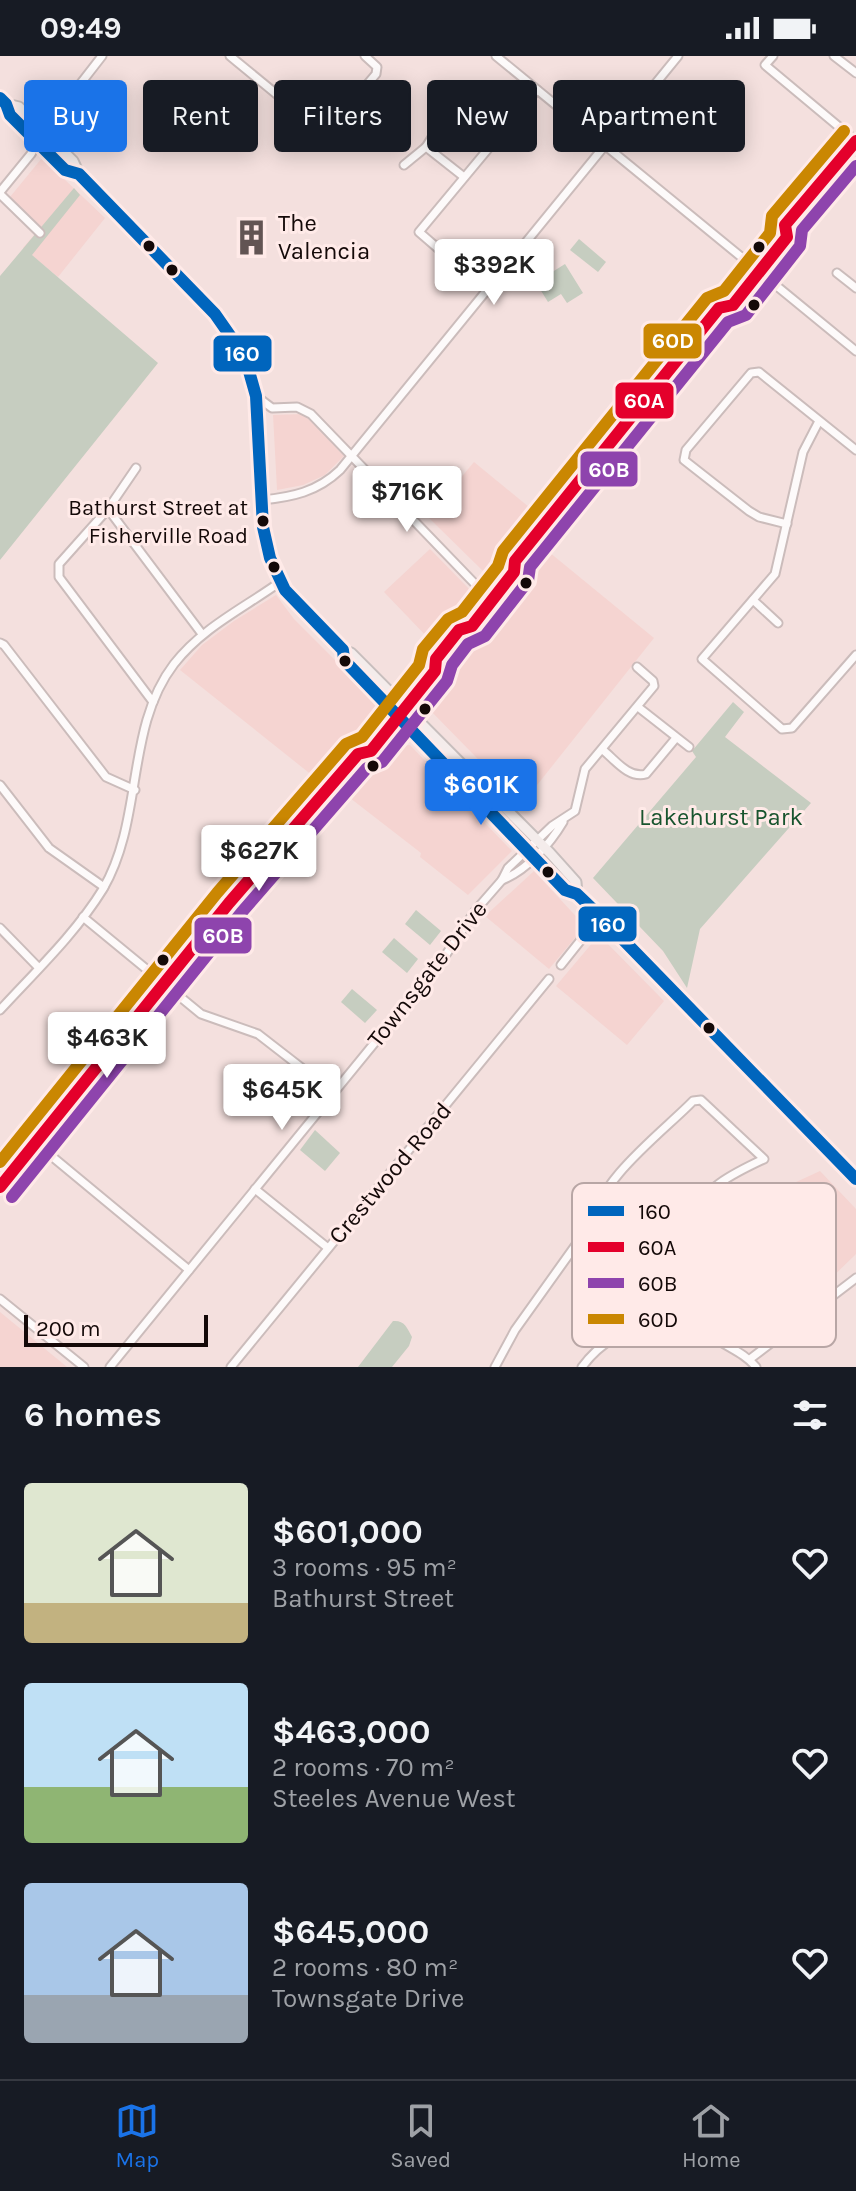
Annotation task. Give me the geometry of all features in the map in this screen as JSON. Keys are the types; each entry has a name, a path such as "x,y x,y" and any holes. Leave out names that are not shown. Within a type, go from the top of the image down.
{"main road":[{"path":"3,101 24,112"},
{"path":"3,101 10,115 24,129"},
{"path":"459,630 472,626 514,572 515,561 719,308 721,297 856,141"},
{"path":"47,152 65,170 79,174"},
{"path":"64,152 73,161 79,174 215,314 245,357 256,396 263,527 270,558 280,582 343,650 351,653 396,695 540,843 576,882 577,894"},
{"path":"719,308 733,305 760,273 787,237 785,225"},
{"path":"0,1187 164,984 358,754 371,751 399,717 435,671 436,659 459,630 460,617 505,563 515,561"},
{"path":"343,650 344,660 529,854 565,890 577,894 600,916 856,1179"},
{"path":"358,754 357,742 427,661 436,659"}],"street":[{"path":"83,80 102,56"},
{"path":"230,56 322,134 328,132 376,74 377,67 365,56"},
{"path":"496,56 525,80"},
{"path":"658,80 678,56"},
{"path":"773,56 765,65 856,141"},
{"path":"834,56 855,71"},
{"path":"537,90 553,103"},
{"path":"404,165 426,147 464,177"},
{"path":"32,152 0,193 40,233"},
{"path":"485,152 419,233 487,291"},
{"path":"262,500 294,496 314,489 333,477 599,152"},
{"path":"613,152 856,351"},
{"path":"837,273 856,288"},
{"path":"787,524 759,517 749,511 686,462 684,455 755,371 856,450"},
{"path":"256,396 272,408 297,407 311,414 493,599"},
{"path":"819,421 803,452 775,574 703,656 702,661 782,729 792,728 856,655"},
{"path":"136,468 108,509 59,564 59,577 153,702"},
{"path":"108,509 202,634"},
{"path":"0,1010 83,917 104,887 125,837 142,739 153,702 174,664 202,634 280,582"},
{"path":"753,600 778,623"},
{"path":"0,643 106,777 135,790"},
{"path":"637,667 654,683 603,750 630,773 640,776 646,774 676,738"},
{"path":"638,707 689,747"},
{"name":"Townsgate Drive","path":"110,1367 443,959 475,911 502,880 515,875 552,826 575,811 585,769 603,750"},
{"path":"0,785 49,848 104,887"},
{"path":"561,965 600,916"},
{"path":"83,917 201,1014 258,1034 334,1093"},
{"path":"0,928 38,967"},
{"name":"Crestwood Road","path":"231,1367 549,979"},
{"path":"614,1183 644,1146 693,1101 701,1100 764,1159 719,1183"},
{"path":"49,1128 45,1144 49,1154"},
{"path":"29,1153 40,1151 49,1154 189,1270"},
{"path":"255,1189 328,1248"},
{"path":"495,1367 515,1330 572,1249"},
{"path":"836,1296 855,1282"},
{"path":"0,1299 84,1367"},
{"path":"582,1367 603,1347"},
{"path":"728,1347 750,1359 756,1367"},
{"path":"750,1359 766,1347"}],"shaded area":[{"path":"42,158 105,218 58,277 23,248 40,228 10,197"},
{"path":"304,414 344,456 325,475 303,485 277,490 273,415"},
{"path":"474,462 535,512 484,572 428,517"},
{"path":"430,549 471,591 431,641 384,592"},
{"path":"549,552 654,638 522,804 425,705"},
{"path":"276,595 294,619 379,704 318,780 180,670 202,645"},
{"path":"410,745 512,851 468,895 420,857 421,853 350,798 392,746"},
{"path":"534,871 585,926 549,969 485,916"},
{"path":"599,935 664,1001 627,1045 556,986"},
{"path":"820,1171 831,1183 794,1183"},
{"path":"836,1188 856,1209 856,1254 836,1273"},
{"path":"0,1312 67,1367 0,1367"}],"green space":[{"path":"74,188 80,195 32,255 158,363 0,560 0,276"},
{"path":"579,239 606,262 598,272 570,250"},
{"path":"565,264 583,293 567,303 561,294 548,302 530,273 543,265 549,274"},
{"name":"Lakehurst Park","path":"733,702 744,712 725,737 811,803 700,929 687,988 663,951 593,878 696,757 692,751"},
{"path":"416,910 441,931 430,945 405,924"},
{"path":"394,938 418,959 407,973 382,952"},
{"path":"352,989 377,1010 365,1023 341,1002"},
{"path":"315,1130 340,1153 325,1171 300,1150"},
{"path":"393,1321 407,1327 412,1337 409,1346 392,1367 358,1367"}],"transit line":[{"name":"160","path":"0,98 10,115 65,170 79,174 215,314 245,357 256,396 263,527 270,558 285,590 343,650 344,660 565,890 577,894 600,916 856,1179"},
{"name":"60D","path":"0,1162 217,893 346,744 362,737 419,665 423,649 448,619 462,612 498,566 503,551 707,298 724,291 770,233 772,216 844,131"},
{"name":"60A","path":"0,1187 229,903 358,754 371,751 435,671 436,659 459,630 472,626 514,572 515,561 719,308 733,305 787,237 785,225 856,141"},
{"name":"60B","path":"12,1197 241,913 367,768 382,762 447,681 452,665 468,644 485,636 528,581 530,567 728,322 746,315 800,246 802,230 856,166"}],"place":[{"name":"The Valencia","path":"252,237"},
{"name":"Bathurst Street at Fisherville Road","path":"263,521"}]}
